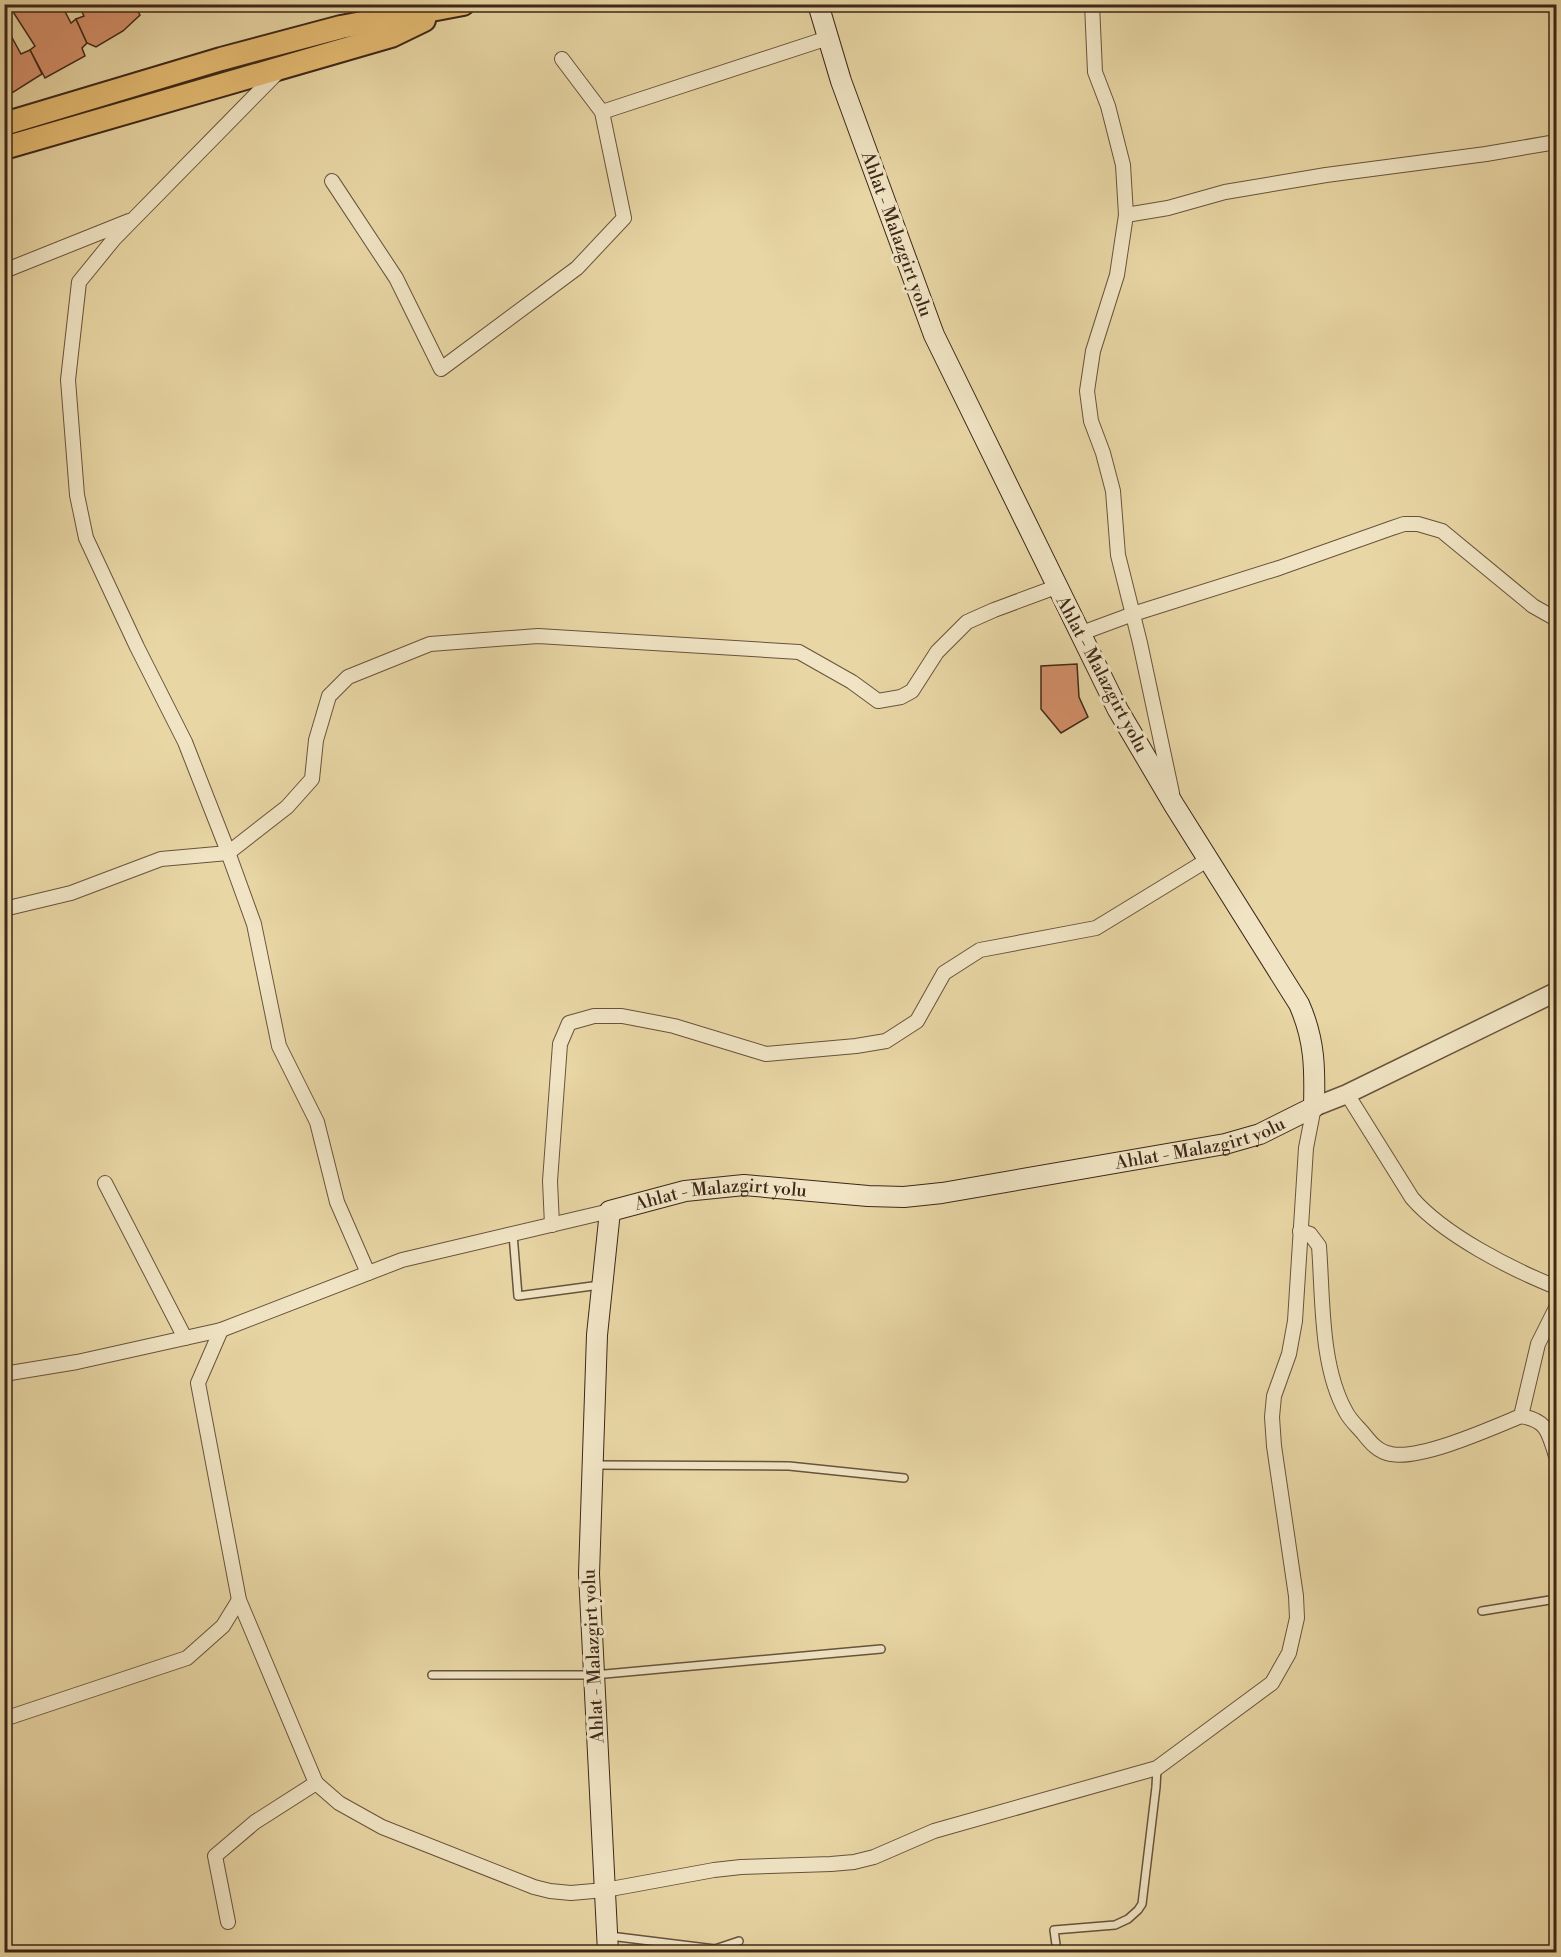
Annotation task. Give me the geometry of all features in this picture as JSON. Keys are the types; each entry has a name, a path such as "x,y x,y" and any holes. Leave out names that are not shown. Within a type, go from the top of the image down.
{"main road":[{"name":"Ahlat - Malazgirt yolu","path":"608,1944 589,1574 601,1285 610,1211 685,1191 744,1185 868,1196 904,1197 942,1193 1225,1144 1260,1134 1314,1107 1314,1049 1299,1004 1174,805 1118,710 934,335 841,81 818,4"},
{"path":"4,124 341,27 458,6"},
{"path":"4,148 391,36 458,6"}],"street":[{"path":"1092,4 1095,72 1108,106 1123,165 1126,215 1117,275 1093,351 1087,391 1090,421 1103,453 1113,491 1118,555 1174,805"},
{"path":"1377,4 1382,4"},
{"path":"602,112 828,38"},
{"path":"292,40 284,66 114,239 78,282 68,380 77,495 86,538 185,742 228,853 254,924 279,1046 317,1122 337,1202 368,1273"},
{"path":"332,181 396,278 441,369 577,268 624,218 602,112 562,59"},
{"path":"1126,215 1168,208 1225,192 1557,142"},
{"path":"4,271 134,219"},
{"path":"1079,634 1404,524 1418,524 1442,531 1533,606 1557,619"},
{"path":"4,909 71,893 161,859 228,853 287,807 312,779 315,740 329,696 348,677 430,644 538,636 799,652 852,682 878,701 901,697 912,691 937,652 967,622 1056,587"},
{"path":"552,1225 550,1181 560,1044 569,1023 594,1016 622,1016 674,1026 766,1054 886,1041 917,1021 944,973 980,950 1096,928 1209,859"},
{"path":"220,1330 198,1383 239,1600 316,1783 339,1803 382,1827 550,1891 605,1890 741,1867 854,1862 894,1849 934,1831 1156,1768 1272,1683 1289,1653 1295,1634 1296,1596 1274,1446 1272,1417 1274,1396 1289,1354 1295,1321 1306,1148 1314,1107 1347,1094 1557,992"},
{"path":"1347,1094 1423,1211 1443,1227 1526,1275 1557,1287"},
{"path":"105,1183 185,1338"},
{"path":"4,1374 77,1362 220,1330 402,1260 610,1211"},
{"path":"1300,1231 1310,1234 1319,1246 1326,1339 1338,1396 1347,1414 1376,1448 1393,1455 1404,1455 1482,1433 1521,1416 1536,1418 1543,1424 1557,1456"},
{"path":"1521,1416 1538,1344 1557,1308"},
{"path":"4,1719 186,1658 223,1626 239,1600"},
{"path":"228,1922 215,1856 255,1822 316,1783"}],"lane":[{"path":"513,1234 518,1296 601,1285"},
{"path":"592,1465 789,1466 904,1478"},
{"path":"1482,1611 1557,1599"},
{"path":"432,1676 594,1675 881,1649"},
{"path":"1057,1953 1054,1930 1115,1925 1128,1919 1142,1904 1156,1787 1156,1768"},
{"path":"608,1944 715,1949 739,1941"}],"building":[{"path":"8,4 61,4 71,23 76,19 87,43 82,48 85,56 45,78 30,50 35,46"},
{"path":"78,4 134,4 140,15 123,31 96,47 87,43 76,19 84,16"},
{"path":"4,23 21,54 30,50 42,74 4,98"},
{"path":"1077,664 1079,697 1088,717 1061,733 1041,709 1041,666"}]}
